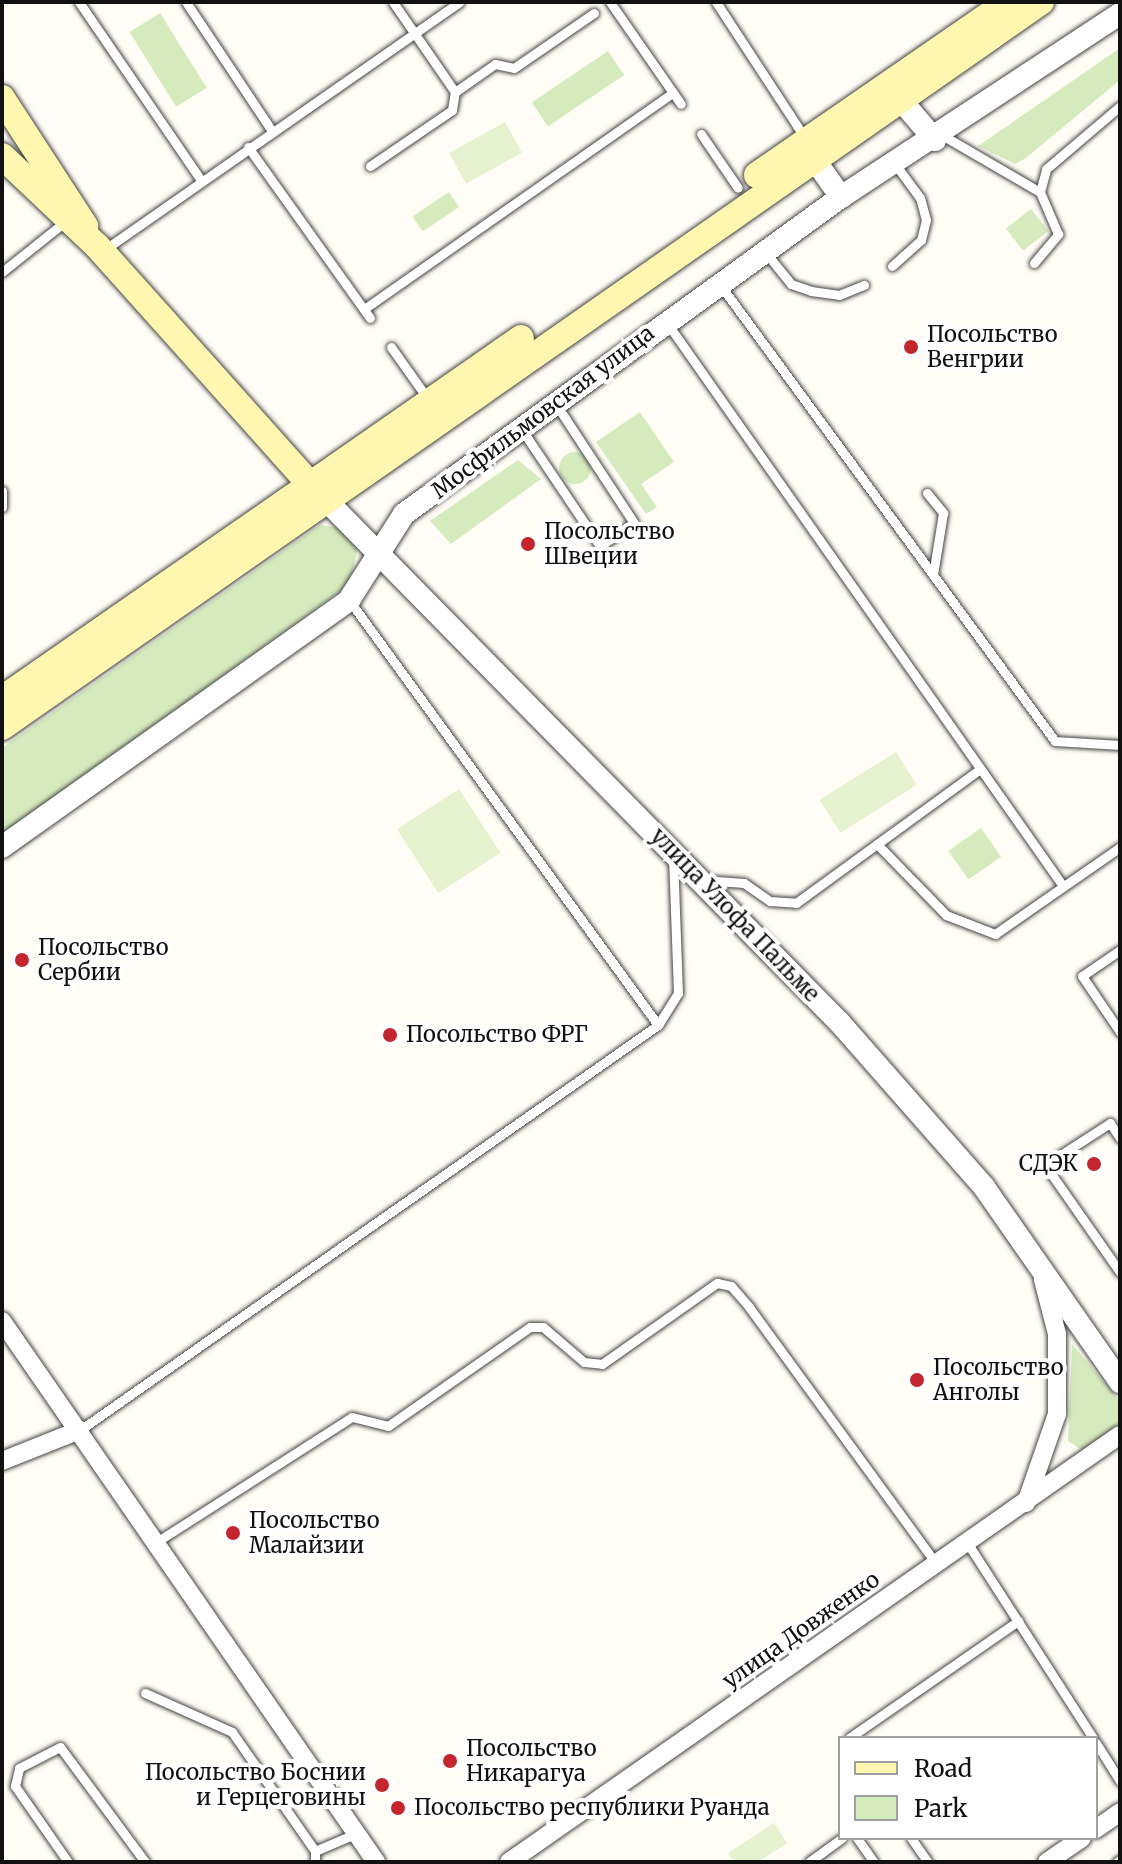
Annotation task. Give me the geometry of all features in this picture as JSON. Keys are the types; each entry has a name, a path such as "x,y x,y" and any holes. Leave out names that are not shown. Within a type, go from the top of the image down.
{"main road":[{"path":"2,699 317,491 810,150 1008,2"},
{"path":"2,727 317,491 429,401 738,188 900,99 1041,2"},
{"path":"2,98 55,170 99,249"},
{"path":"2,156 99,249 317,491"}],"street":[{"name":"Мосфильмовская улица","path":"2,847 349,600 378,549 404,514 557,406 665,320 841,197 938,138 1120,14"},
{"path":"900,99 938,138"},
{"path":"810,150 841,197"},
{"name":"улица Улофа Пальме","path":"317,491 378,549 840,1023 1035,1256 1119,1377"},
{"path":"1025,1505 1049,1447 1060,1376 1057,1334 1035,1256"},
{"path":"2,1321 158,1541 376,1862"},
{"path":"2,1461 80,1430"},
{"name":"улица Довженко","path":"509,1862 1025,1505 1120,1435"},
{"path":"1098,1828 1120,1812"},
{"path":"1047,1862 1079,1840"}],"lane":[{"path":"79,2 201,180"},
{"path":"186,2 272,131"},
{"path":"370,166 452,110 455,92 393,2"},
{"path":"99,249 459,2"},
{"path":"610,2 681,104"},
{"path":"716,2 810,150"},
{"path":"455,92 495,64 514,68 594,13"},
{"path":"248,147 367,313 673,93"},
{"path":"1034,263 1058,234 1040,192 1046,169 1120,106"},
{"path":"701,134 738,188"},
{"path":"938,138 1040,192"},
{"path":"892,266 921,240 926,220 920,198 895,164"},
{"path":"2,272 69,219"},
{"path":"764,251 791,284 811,291 839,295 864,285"},
{"path":"719,283 1055,741 1120,745"},
{"path":"665,320 1063,886"},
{"path":"391,347 429,401"},
{"path":"522,430 600,546 634,523 557,406"},
{"path":"2,491 2,507"},
{"path":"927,493 943,513 933,575"},
{"path":"349,600 658,1025"},
{"path":"703,880 744,883 770,901 796,903 979,770"},
{"path":"877,844 946,915 995,934 1120,847"},
{"path":"80,1430 658,1025 678,993 672,850"},
{"path":"1120,950 1082,976 1120,1032"},
{"path":"1120,1114 1045,1165 1120,1272"},
{"path":"1110,1123 1120,1138"},
{"path":"158,1541 352,1417 388,1426 530,1327 543,1327 584,1362 602,1364 717,1283 731,1286 749,1307 937,1565"},
{"path":"968,1544 1091,1736"},
{"path":"852,1736 1018,1621"},
{"path":"145,1693 232,1732 315,1856 357,1833"},
{"path":"1098,1746 1120,1781"},
{"path":"68,1862 15,1786 19,1768 60,1747 145,1862"},
{"path":"809,1862 839,1840"},
{"path":"858,1840 874,1862"},
{"path":"912,1840 928,1862"}],"green space":[{"path":"160,13 207,88 176,107 129,32"},
{"path":"1120,48 1120,80 1026,158 1015,164 978,146"},
{"path":"608,51 624,75 548,126 532,102"},
{"path":"505,122 522,153 466,184 449,153"},
{"path":"449,192 459,207 423,232 413,217"},
{"path":"1031,209 1048,231 1023,251 1006,229"},
{"path":"640,412 674,462 641,484 657,507 646,514 596,442"},
{"path":"575,452 586,457 591,468 586,479 575,484 564,479 559,468 564,457"},
{"path":"518,460 541,479 451,544 430,521"},
{"path":"320,525 341,528 358,546 350,584 2,836 2,748"},
{"path":"896,752 917,785 840,833 820,800"},
{"path":"459,789 500,853 438,893 397,829"},
{"path":"981,828 1001,857 968,880 948,851"},
{"path":"1072,1344 1120,1401 1120,1423 1082,1450 1068,1441"},
{"path":"774,1823 787,1843 758,1862 734,1862 728,1853"}],"place":[{"name":"Посольство Венгрии","path":"911,347"},
{"name":"Посольство Швеции","path":"528,544"},
{"name":"Посольство Сербии","path":"22,960"},
{"name":"Посольство ФРГ","path":"390,1035"},
{"name":"СДЭК","path":"1094,1164"},
{"name":"Посольство Анголы","path":"917,1380"},
{"name":"Посольство Малайзии","path":"233,1533"},
{"name":"Посольство Никарагуа","path":"450,1761"},
{"name":"Посольство Боснии и Герцеговины","path":"382,1785"},
{"name":"Посольство республики Руанда","path":"398,1808"}]}
